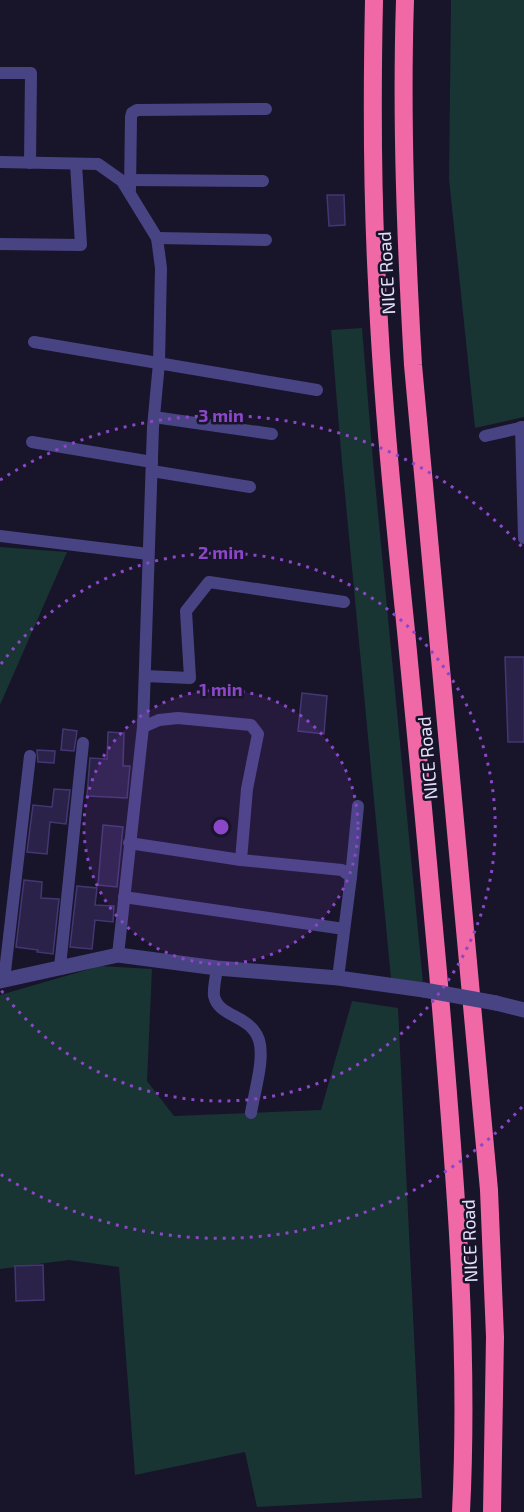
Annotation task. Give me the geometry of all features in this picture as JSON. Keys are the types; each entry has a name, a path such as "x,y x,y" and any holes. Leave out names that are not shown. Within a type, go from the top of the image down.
{"highway":[{"name":"NICE Road","path":"374,0 372,145 383,387 422,793 459,1224 464,1463 461,1512"},
{"name":"NICE Road","path":"405,0 406,234 413,365 489,1190 495,1347 492,1512"}],"street":[{"path":"0,73 31,73 30,163"},
{"path":"118,956 143,727 161,268 157,238 130,185 131,117 136,110 266,109"},
{"path":"0,162 98,164 130,185 263,181"},
{"path":"0,244 81,245 76,164"},
{"path":"157,238 266,240"},
{"path":"34,342 317,390"},
{"path":"154,417 272,434"},
{"path":"485,436 523,427 524,538"},
{"path":"32,442 250,487"},
{"path":"0,536 148,554"},
{"path":"144,676 190,678 186,611 209,582 344,602"},
{"path":"143,727 159,720 178,718 251,725 258,734 247,789 241,860"},
{"path":"60,967 83,743"},
{"path":"30,756 2,980 118,956 217,968 338,978 424,990 524,1010"},
{"path":"338,978 358,806"},
{"path":"129,843 241,860 342,870 351,877"},
{"path":"124,897 344,929"},
{"path":"217,968 214,995 218,1004 225,1011 246,1022 256,1032 260,1043 261,1056 251,1113"}],"green space":[{"path":"451,0 524,0 524,417 475,428 449,179"},
{"path":"362,328 423,983 391,979 342,463 331,330"},
{"path":"0,547 67,552 0,705"},
{"path":"100,966 152,969 147,1081 174,1116 321,1110 352,1001 398,1008 422,1498 257,1507 245,1452 135,1475 119,1267 69,1260 0,1269 0,995"}],"building":[{"path":"327,195 344,195 345,225 329,226"},
{"path":"505,657 524,657 524,742 508,742"},
{"path":"302,693 327,696 324,734 298,731"},
{"path":"63,729 77,731 74,751 61,750"},
{"path":"108,732 124,733 123,766 130,766 127,798 87,796 90,758 107,759"},
{"path":"37,750 55,751 54,763 38,762"},
{"path":"54,789 70,790 66,824 50,822 47,854 27,852 33,805 52,807"},
{"path":"103,825 123,827 117,887 98,885"},
{"path":"24,880 42,882 41,898 59,899 53,954 16,947"},
{"path":"77,886 97,888 95,905 114,906 113,922 95,920 92,949 70,947"},
{"path":"43,1265 44,1300 16,1301 15,1266"}]}
